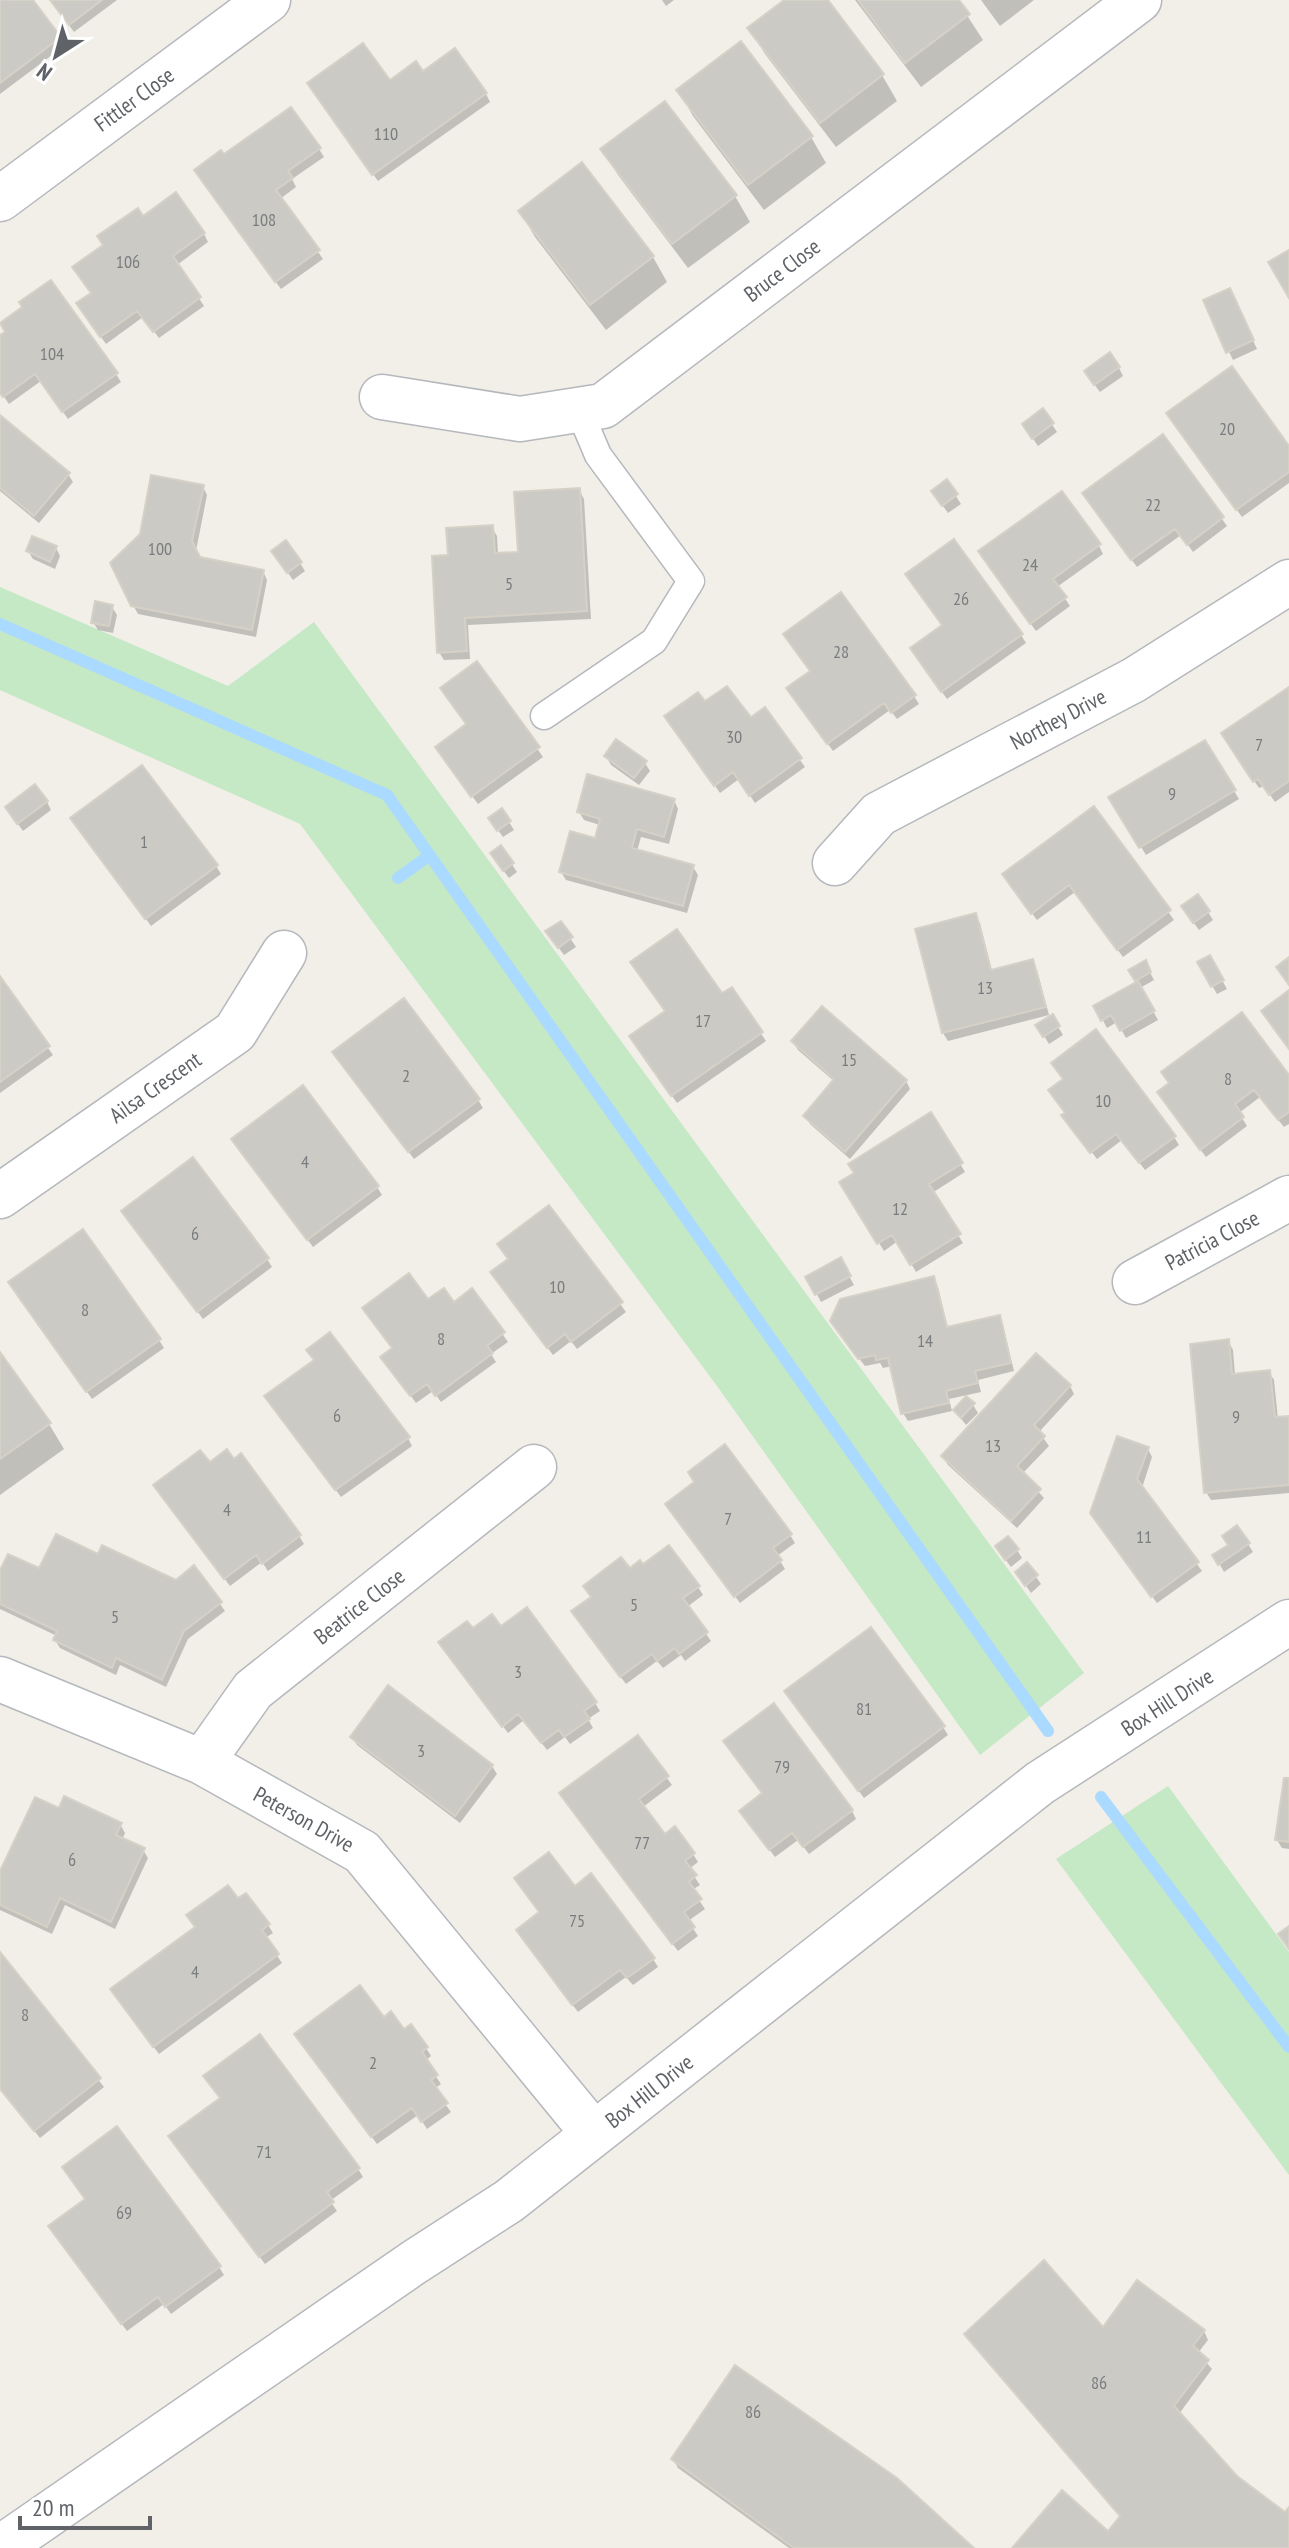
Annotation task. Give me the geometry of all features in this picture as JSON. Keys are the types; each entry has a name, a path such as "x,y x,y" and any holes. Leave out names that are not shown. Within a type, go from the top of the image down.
{"street":[{"name":"Fittler Close","path":"0,199 268,0"},
{"name":"Bruce Close","path":"382,397 520,419 603,406 1139,0"},
{"name":"Northey Drive","path":"835,863 879,814 1134,680 1289,582"},
{"name":"Ailsa Crescent","path":"0,1196 235,1032 284,953"},
{"name":"Patricia Close","path":"1135,1282 1289,1198"},
{"name":"Beatrice Close","path":"202,1762 253,1690 534,1467"},
{"name":"Box Hill Drive","path":"0,2548 413,2263 509,2201 1040,1783 1289,1622"},
{"name":"Peterson Drive","path":"0,1679 202,1762 362,1852 594,2134"}],"lane":[{"path":"544,716 654,641 691,581 598,455 579,410"}],"green space":[{"path":"0,587 228,686 314,622 1084,1673 980,1755 717,1386 300,824 0,690"},
{"path":"1168,1786 1289,1952 1289,2175 1056,1859"}],"building":[{"path":"0,0 33,0 61,37 0,83"},
{"path":"50,0 102,0 69,25"},
{"path":"784,0 828,0 884,74 820,123 747,28"},
{"path":"858,0 959,0 970,14 905,63"},
{"path":"741,41 813,136 748,185 676,90"},
{"path":"363,43 390,80 416,61 423,71 455,48 487,93 372,175 307,83"},
{"path":"665,101 737,195 672,244 600,149"},
{"path":"291,107 321,148 288,171 293,178 276,190 320,250 275,282 194,170 221,150 224,154"},
{"path":"582,162 654,256 590,305 518,211"},
{"path":"176,192 205,233 173,256 201,297 153,332 137,311 100,337 76,303 91,293 72,267 103,245 97,236 138,208 143,216"},
{"path":"1289,250 1289,298 1268,262"},
{"path":"51,280 118,373 62,412 35,374 3,397 0,393 0,335 5,332 0,323 22,307 19,302"},
{"path":"1230,288 1254,340 1226,353 1203,300"},
{"path":"1110,352 1120,367 1094,385 1084,371"},
{"path":"1232,366 1289,446 1289,472 1236,510 1166,413"},
{"path":"1043,408 1054,423 1032,439 1022,424"},
{"path":"0,415 70,473 34,516 0,488"},
{"path":"1163,434 1224,517 1187,545 1175,529 1131,560 1082,493"},
{"path":"151,475 204,485 192,541 200,557 264,570 252,630 131,606 110,563 140,534"},
{"path":"947,479 958,494 942,506 931,491"},
{"path":"580,488 587,611 465,618 467,651 437,653 432,556 448,555 446,528 493,525 495,553 518,552 514,492"},
{"path":"1062,491 1101,544 1053,579 1067,597 1030,624 978,551"},
{"path":"32,536 57,546 50,562 26,551"},
{"path":"954,539 1023,634 941,692 910,648 942,625 905,574"},
{"path":"286,540 302,562 287,573 271,551"},
{"path":"841,592 916,695 891,713 884,703 827,744 786,688 810,671 783,634"},
{"path":"95,601 113,605 109,626 91,623"},
{"path":"477,661 540,747 471,797 435,747 466,724 440,688"},
{"path":"727,686 751,717 765,707 802,758 749,796 733,772 714,786 664,716 698,692 705,701"},
{"path":"1289,687 1289,781 1269,795 1258,779 1253,782 1221,733"},
{"path":"616,739 647,761 634,778 604,756"},
{"path":"1205,740 1236,790 1139,848 1108,797"},
{"path":"142,765 218,865 145,919 70,818"},
{"path":"587,774 675,799 664,837 637,829 632,848 694,865 683,906 559,872 570,831 595,838 600,819 577,812"},
{"path":"35,784 48,801 17,824 5,807"},
{"path":"1094,806 1171,910 1117,950 1069,885 1031,914 1002,874"},
{"path":"502,808 511,821 497,831 488,818"},
{"path":"501,845 514,863 503,871 490,853"},
{"path":"1198,894 1210,911 1193,923 1181,906"},
{"path":"976,913 991,970 1033,959 1046,1007 942,1033 915,929"},
{"path":"561,921 573,937 558,948 545,931"},
{"path":"677,929 722,993 732,987 763,1032 671,1096 629,1036 665,1011 630,962"},
{"path":"1210,955 1224,980 1211,987 1197,962"},
{"path":"1289,957 1289,985 1276,967"},
{"path":"1146,960 1151,972 1135,981 1128,970"},
{"path":"0,976 50,1046 0,1082"},
{"path":"1138,981 1155,1011 1120,1031 1111,1015 1101,1021 1093,1006"},
{"path":"1289,990 1289,1049 1261,1011"},
{"path":"404,998 480,1099 408,1152 332,1052"},
{"path":"822,1006 907,1080 845,1152 803,1116 834,1079 791,1041"},
{"path":"1242,1012 1289,1075 1289,1112 1278,1120 1254,1090 1235,1104 1244,1117 1200,1150 1157,1092 1169,1083 1161,1072"},
{"path":"1053,1014 1060,1026 1043,1037 1035,1025"},
{"path":"1096,1029 1176,1136 1139,1163 1116,1134 1090,1153 1061,1115 1065,1113 1048,1090 1063,1079 1051,1063"},
{"path":"303,1085 379,1186 307,1240 231,1139"},
{"path":"931,1112 963,1163 929,1184 961,1234 910,1265 892,1235 877,1244 839,1182 854,1173 848,1164"},
{"path":"193,1157 269,1258 197,1312 121,1211"},
{"path":"549,1205 623,1302 571,1342 565,1334 547,1348 490,1272 508,1259 497,1244"},
{"path":"83,1229 161,1339 86,1392 8,1282"},
{"path":"841,1257 851,1276 815,1295 805,1277"},
{"path":"409,1273 428,1299 444,1288 454,1302 472,1288 505,1332 487,1346 493,1353 435,1396 427,1384 410,1396 380,1357 392,1348 362,1308"},
{"path":"934,1276 947,1327 1000,1315 1011,1363 975,1371 978,1383 946,1391 949,1403 901,1414 888,1358 876,1360 875,1355 858,1359 830,1321 840,1299"},
{"path":"330,1332 410,1437 335,1490 264,1396 314,1360 306,1350"},
{"path":"1229,1339 1232,1374 1270,1370 1275,1417 1289,1416 1289,1485 1204,1493 1190,1344"},
{"path":"0,1352 51,1423 0,1459"},
{"path":"1036,1353 1071,1385 1034,1425 1045,1436 1017,1466 1041,1489 1011,1521 941,1456"},
{"path":"966,1396 975,1403 961,1418 953,1410"},
{"path":"1117,1436 1149,1447 1137,1479 1199,1562 1151,1597 1090,1513"},
{"path":"725,1444 792,1534 773,1548 782,1560 734,1597 665,1504 694,1482 688,1472"},
{"path":"227,1449 234,1459 241,1453 301,1535 262,1564 256,1555 224,1579 153,1485 200,1450 210,1462"},
{"path":"1237,1525 1250,1543 1218,1565 1212,1555 1228,1545 1222,1536"},
{"path":"56,1534 98,1554 102,1545 176,1580 194,1565 222,1602 184,1631 162,1680 116,1658 112,1668 53,1640 57,1631 0,1604 0,1570 8,1554 39,1568"},
{"path":"1008,1536 1019,1549 1005,1560 995,1546"},
{"path":"669,1545 700,1586 683,1598 708,1632 679,1654 675,1648 657,1661 652,1654 620,1677 571,1611 591,1597 583,1586 621,1557 630,1568 640,1560 643,1564"},
{"path":"1027,1562 1038,1575 1025,1586 1015,1572"},
{"path":"527,1607 597,1702 584,1711 590,1719 564,1737 559,1730 541,1743 518,1714 502,1727 438,1642 467,1621 473,1628 492,1614 501,1626"},
{"path":"871,1627 945,1726 858,1791 784,1691"},
{"path":"388,1685 493,1765 455,1816 350,1737"},
{"path":"774,1703 853,1810 803,1847 792,1833 769,1850 739,1811 762,1793 723,1741"},
{"path":"638,1735 669,1776 639,1799 665,1834 675,1826 695,1853 685,1861 697,1875 689,1882 702,1899 684,1912 695,1927 672,1944 559,1793"},
{"path":"1284,1778 1289,1778 1289,1842 1275,1840"},
{"path":"64,1796 122,1823 116,1835 145,1848 111,1922 60,1898 47,1927 0,1905 0,1871 35,1797 59,1808"},
{"path":"549,1852 575,1886 591,1873 655,1958 627,1978 620,1970 572,2005 516,1930 539,1912 514,1878"},
{"path":"228,1885 238,1898 246,1893 270,1924 262,1930 279,1954 153,2047 110,1989 195,1927 186,1915"},
{"path":"1289,1926 1289,1949 1278,1934"},
{"path":"0,1952 101,2078 34,2131 0,2089"},
{"path":"360,1985 384,2017 391,2011 404,2029 411,2024 428,2047 422,2052 438,2075 431,2080 448,2103 421,2122 412,2108 371,2137 294,2034"},
{"path":"260,2034 360,2168 327,2192 334,2202 259,2257 168,2136 220,2098 203,2076"},
{"path":"117,2126 221,2266 165,2307 158,2297 121,2324 48,2226 85,2199 62,2167"},
{"path":"1044,2260 1103,2327 1137,2280 1205,2330 1193,2346 1209,2360 1174,2406 1237,2476 1285,2512 1289,2507 1289,2548 1012,2548 1062,2490 1108,2531 1120,2516 964,2334"},
{"path":"735,2365 897,2478 974,2548 794,2548 671,2459"}],"waterway":[{"path":"0,624 387,795 1048,1731"},
{"path":"398,878 430,855"},
{"path":"1101,1797 1289,2047"}]}
